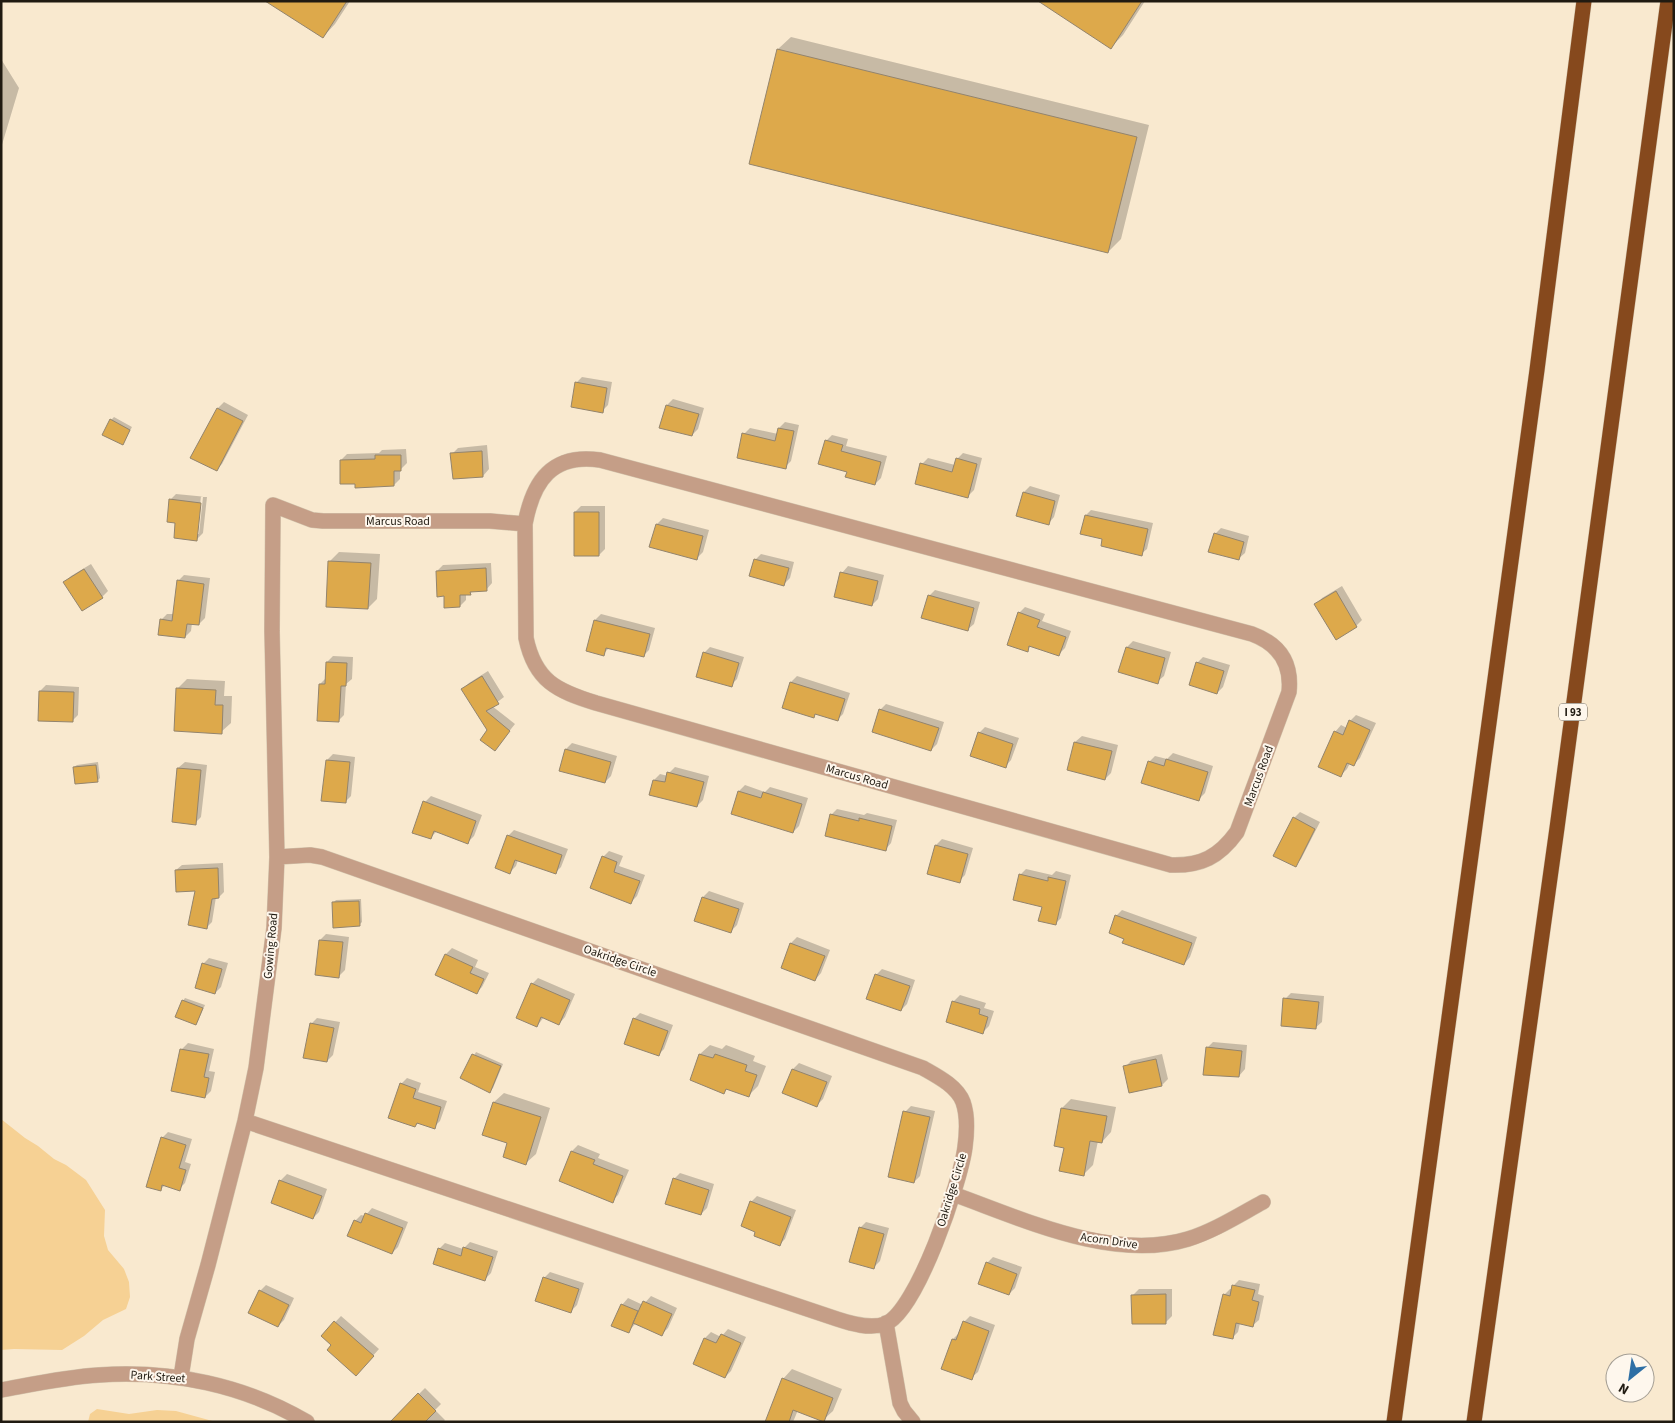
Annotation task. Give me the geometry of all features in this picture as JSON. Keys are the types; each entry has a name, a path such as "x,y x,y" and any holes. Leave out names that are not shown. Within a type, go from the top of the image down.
{"highway":[{"path":"1394,1422 1536,380 1584,1"},
{"name":"I 93","path":"1474,1422 1557,828 1668,1"}],"street":[{"name":"Marcus Road","path":"578,459 600,460 1252,634 1269,642 1282,656 1289,673 1289,692 1241,822 1230,841 1223,849 1204,861 1182,866 1166,864 562,692 539,670 530,654 526,638 525,524 534,492 549,472 563,464 578,459"},
{"name":"Marcus Road","path":"273,505 312,520 323,521 490,521 525,524"},
{"name":"Gowing Road","path":"181,1377 187,1339 245,1121 256,1068 274,928 276,857 272,631 273,505"},
{"name":"Oakridge Circle","path":"276,857 322,856 923,1068 946,1082 962,1099 965,1111 965,1149 953,1194 917,1286 900,1312 886,1324"},
{"path":"245,1121 849,1323 870,1326 886,1324 900,1402 912,1422"},
{"name":"Acorn Drive","path":"953,1194 1082,1238 1124,1245 1164,1244 1188,1239 1210,1230 1263,1202"},
{"name":"Park Street","path":"1,1390 56,1380 99,1375 141,1374 181,1377 206,1382 258,1398 285,1409 307,1422"}],"shaded area":[{"path":"1,1119 54,1159 66,1165 86,1180 105,1210 104,1236 108,1250 124,1269 129,1282 130,1297 126,1309 103,1320 84,1336 62,1350 1,1350"},
{"path":"97,1409 129,1414 157,1410 176,1411 216,1422 88,1422 90,1414"}],"building":[{"path":"265,1 347,1 323,38"},
{"path":"1038,1 1142,1 1111,49"},
{"path":"777,49 1137,137 1108,253 749,164"},
{"path":"575,382 607,388 603,413 571,407"},
{"path":"666,405 699,414 692,436 659,428"},
{"path":"217,408 243,421 217,471 190,458"},
{"path":"110,419 130,430 123,445 102,435"},
{"path":"778,428 794,431 786,469 737,458 742,433 775,441"},
{"path":"825,440 843,445 841,451 881,462 875,485 845,477 847,472 818,464"},
{"path":"482,451 483,477 453,479 450,453"},
{"path":"375,455 401,455 401,471 394,471 394,486 355,488 355,484 340,484 340,460 375,459"},
{"path":"956,458 977,464 968,498 915,484 920,463 952,472"},
{"path":"1023,492 1055,501 1049,525 1016,516"},
{"path":"169,499 201,503 197,541 174,538 175,523 167,522"},
{"path":"574,512 599,512 599,556 574,556"},
{"path":"1085,515 1148,529 1142,556 1101,546 1102,539 1080,534"},
{"path":"656,524 703,536 697,560 649,547"},
{"path":"1214,533 1244,542 1239,560 1208,552"},
{"path":"754,559 789,568 784,586 749,576"},
{"path":"328,561 371,563 368,609 326,607"},
{"path":"486,568 487,591 470,592 471,595 460,595 460,607 444,608 444,596 437,597 436,571"},
{"path":"84,569 103,598 82,611 63,582"},
{"path":"840,572 878,581 872,606 834,597"},
{"path":"177,580 204,584 199,625 187,624 185,638 158,635 160,619 172,621"},
{"path":"1336,591 1357,627 1336,640 1314,604"},
{"path":"928,595 974,608 968,631 921,618"},
{"path":"1018,612 1040,620 1037,627 1066,637 1059,656 1029,646 1028,652 1007,645"},
{"path":"594,620 650,634 644,657 606,648 604,656 586,651"},
{"path":"1126,647 1165,658 1158,684 1118,672"},
{"path":"703,652 739,663 732,687 696,677"},
{"path":"326,662 347,663 346,686 341,686 339,722 317,721 319,684 325,684"},
{"path":"1196,662 1224,671 1217,694 1189,685"},
{"path":"482,676 499,704 486,711 510,731 495,751 480,740 487,730 461,689"},
{"path":"790,682 845,699 838,721 815,714 814,718 782,708"},
{"path":"176,688 216,690 215,705 223,705 222,734 174,731"},
{"path":"39,691 74,692 73,722 38,721"},
{"path":"879,709 939,728 931,751 872,732"},
{"path":"1349,720 1370,730 1354,766 1347,763 1341,777 1318,767 1334,731 1343,735"},
{"path":"978,732 1013,744 1006,768 970,756"},
{"path":"1074,742 1112,751 1105,780 1067,770"},
{"path":"565,749 611,762 605,783 559,771"},
{"path":"1166,759 1208,772 1199,801 1141,783 1148,761 1164,766"},
{"path":"326,760 350,762 346,803 321,801"},
{"path":"96,765 98,782 75,784 73,767"},
{"path":"177,768 201,770 196,825 172,822"},
{"path":"667,772 704,782 697,807 649,795 653,780 665,782"},
{"path":"738,791 761,798 763,792 802,804 793,833 731,814"},
{"path":"423,801 476,821 468,844 434,831 431,839 412,833"},
{"path":"830,814 859,821 859,818 892,826 886,851 825,836"},
{"path":"1293,817 1315,829 1296,867 1273,856"},
{"path":"507,835 562,855 556,874 515,860 510,874 495,868"},
{"path":"935,845 968,854 960,883 927,874"},
{"path":"602,856 617,862 614,872 640,881 631,904 590,888"},
{"path":"218,868 219,898 212,899 207,929 188,925 195,891 176,892 175,870"},
{"path":"1019,874 1048,881 1048,877 1066,881 1056,925 1038,921 1042,907 1013,900"},
{"path":"702,897 739,909 731,933 694,921"},
{"path":"359,901 360,926 333,928 332,902"},
{"path":"1115,915 1192,943 1184,965 1122,943 1124,939 1109,933"},
{"path":"319,940 343,942 339,978 315,975"},
{"path":"790,943 825,956 815,981 781,968"},
{"path":"445,954 473,967 470,973 484,979 477,994 435,975"},
{"path":"202,963 222,969 215,994 195,988"},
{"path":"875,974 910,986 901,1011 866,999"},
{"path":"531,983 570,1000 559,1025 541,1017 537,1027 516,1018"},
{"path":"1283,998 1319,1002 1316,1029 1281,1026"},
{"path":"182,1000 203,1008 196,1025 175,1017"},
{"path":"952,1001 980,1009 979,1014 988,1017 983,1034 946,1022"},
{"path":"633,1018 668,1031 659,1056 624,1044"},
{"path":"310,1023 334,1028 327,1062 303,1058"},
{"path":"1206,1047 1242,1051 1239,1077 1203,1075"},
{"path":"180,1049 209,1054 204,1077 209,1078 205,1098 171,1091"},
{"path":"472,1054 501,1066 490,1093 460,1078"},
{"path":"699,1054 713,1058 715,1054 747,1065 745,1071 757,1075 749,1097 726,1089 724,1094 690,1080"},
{"path":"1156,1059 1162,1086 1129,1093 1123,1066"},
{"path":"792,1069 827,1082 817,1107 782,1093"},
{"path":"400,1083 416,1089 413,1098 441,1107 435,1129 417,1123 415,1127 388,1118"},
{"path":"493,1102 541,1117 526,1165 503,1157 507,1143 482,1135"},
{"path":"1061,1108 1107,1116 1102,1143 1090,1141 1084,1176 1059,1171 1064,1148 1054,1146"},
{"path":"903,1111 930,1117 914,1183 888,1177"},
{"path":"161,1137 186,1145 179,1168 186,1170 180,1191 162,1185 161,1191 146,1187"},
{"path":"571,1151 595,1160 593,1164 623,1176 613,1203 559,1181"},
{"path":"673,1178 709,1190 701,1215 665,1204"},
{"path":"279,1180 322,1196 313,1219 271,1203"},
{"path":"750,1201 791,1217 780,1246 754,1236 755,1232 741,1226"},
{"path":"365,1213 403,1228 392,1254 347,1236 354,1220 361,1223"},
{"path":"859,1227 884,1234 874,1269 849,1262"},
{"path":"463,1247 493,1257 485,1281 433,1264 438,1248 461,1256"},
{"path":"986,1262 1017,1274 1009,1295 978,1284"},
{"path":"543,1277 579,1289 571,1313 535,1301"},
{"path":"1232,1285 1255,1290 1252,1300 1259,1302 1253,1327 1236,1323 1233,1339 1213,1335 1223,1294 1230,1296"},
{"path":"259,1290 289,1305 278,1327 248,1313"},
{"path":"1166,1294 1166,1324 1132,1324 1131,1295"},
{"path":"643,1301 672,1314 662,1336 633,1323"},
{"path":"621,1304 638,1311 629,1333 611,1326"},
{"path":"334,1321 374,1356 356,1376 327,1350 331,1345 321,1336"},
{"path":"963,1321 989,1331 972,1380 941,1369 952,1339 956,1340"},
{"path":"721,1334 741,1343 725,1378 693,1364 704,1338 716,1343"},
{"path":"782,1378 833,1398 824,1422 793,1410 789,1422 765,1422"},
{"path":"418,1393 436,1411 425,1422 390,1422"}]}
